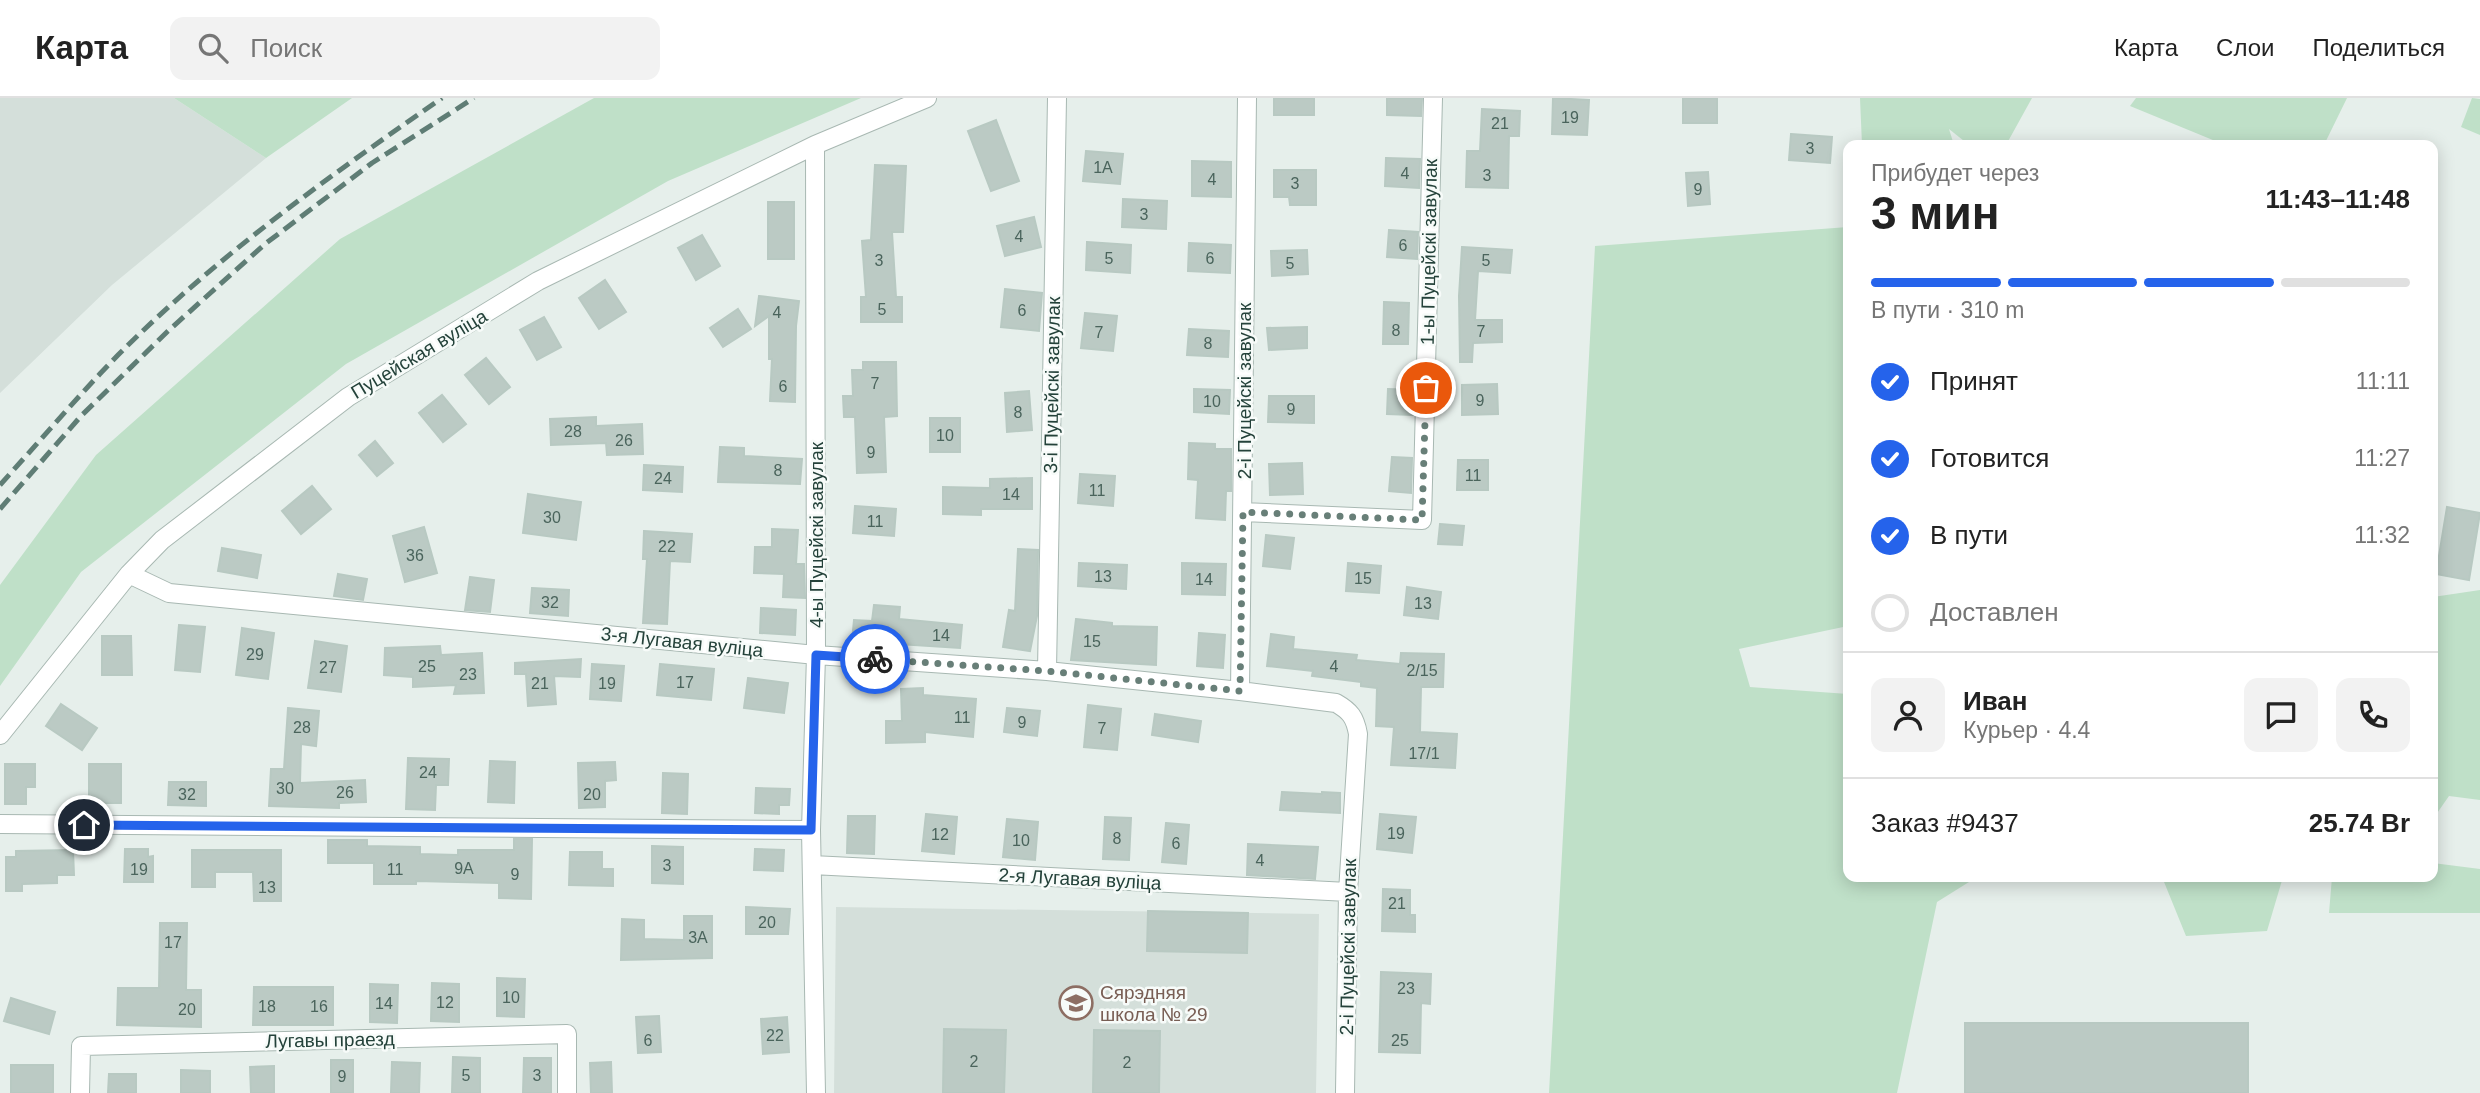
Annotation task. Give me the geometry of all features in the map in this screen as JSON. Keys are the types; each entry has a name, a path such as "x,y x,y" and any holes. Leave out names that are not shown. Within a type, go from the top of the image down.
{"street":[{"name":"Пуцейская вуліца","path":"0,735 128,574 162,540 348,397 538,281 815,145 927,98"},
{"name":"3-і Пуцейскі завулак","path":"1047,671 1057,98"},
{"name":"2-і Пуцейскі завулак","path":"1247,98 1240,691 1336,703 1349,711 1356,720 1358,734 1348,892 1345,1093"},
{"name":"1-ы Пуцейскі завулак","path":"1243,512 1422,520 1433,98"},
{"name":"4-ы Пуцейскі завулак","path":"815,145 816,655 811,830 816,1093"},
{"name":"3-я Лугавая вуліца","path":"128,574 169,593 816,655 1047,671 1240,691"},
{"path":"0,824 811,830"},
{"name":"2-я Лугавая вуліца","path":"812,865 1348,892"},
{"name":"Лугавы праезд","path":"80,1093 81,1046 567,1034 567,1093"}],"shaded area":[{"path":"0,98 174,98 266,158 112,285 0,393"},
{"name":"Сярэдняя школа № 29","path":"836,907 1319,914 1316,1093 834,1093"}],"green space":[{"path":"174,98 352,98 266,158"},
{"path":"594,98 861,98 668,181 346,364 81,572 0,686 0,585 96,455 340,239"},
{"path":"1860,98 2032,98 2009,140 1963,140 1949,129 1952,140 1862,140"},
{"path":"2136,98 2347,98 2326,140 2213,140 2130,106"},
{"path":"2472,98 2480,99 2480,135 2461,127"},
{"path":"1843,227 1843,627 1739,649 1750,687 1843,694 1843,882 1969,882 1937,902 1897,1093 1549,1093 1595,246"},
{"path":"2480,590 2480,800 2449,796 2438,812 2438,596"},
{"path":"2438,864 2480,869 2480,913 2329,913 2332,882 2438,882"},
{"path":"2164,882 2282,882 2267,931 2186,936"}],"building":[{"path":"1274,98 1314,98 1314,115 1274,115"},
{"path":"1387,98 1422,98 1421,116 1387,115"},
{"path":"1553,98 1589,100 1587,135 1552,134"},
{"path":"1683,98 1717,98 1717,123 1683,123"},
{"path":"1482,109 1520,111 1519,136 1509,136 1508,188 1466,187 1467,151 1480,151"},
{"path":"996,120 1019,181 991,191 968,131"},
{"path":"1791,134 1832,137 1830,163 1789,160"},
{"path":"1086,151 1123,154 1120,184 1083,181"},
{"path":"1386,158 1420,159 1419,188 1385,186"},
{"path":"1192,161 1231,162 1231,197 1192,196"},
{"path":"875,165 906,166 903,232 892,232 896,297 902,297 902,322 861,322 861,297 866,297 862,241 871,240"},
{"path":"1274,170 1316,170 1316,205 1290,205 1289,197 1274,197"},
{"path":"1708,172 1710,204 1688,206 1686,173"},
{"path":"1123,199 1167,201 1166,229 1122,227"},
{"path":"768,202 794,202 794,259 768,259"},
{"path":"1034,217 1041,247 1005,256 997,226"},
{"path":"1389,230 1418,232 1417,259 1387,257"},
{"path":"702,235 720,266 696,280 678,248"},
{"path":"1087,242 1131,245 1130,273 1086,270"},
{"path":"1189,243 1231,245 1230,273 1188,271"},
{"path":"1462,247 1512,250 1510,273 1478,271 1475,320 1502,320 1502,342 1473,343 1472,362 1460,362 1459,296"},
{"path":"1307,250 1308,274 1272,276 1271,251"},
{"path":"605,280 626,312 599,329 579,298"},
{"path":"1005,289 1042,293 1039,331 1001,327"},
{"path":"759,296 799,301 795,402 770,401 772,359 769,359 769,316 755,326"},
{"path":"1384,302 1409,303 1408,344 1383,344"},
{"path":"738,309 751,329 723,347 710,328"},
{"path":"1085,313 1117,316 1113,351 1081,348"},
{"path":"544,317 561,347 537,360 520,330"},
{"path":"1307,327 1307,348 1269,350 1267,328"},
{"path":"1189,329 1229,331 1228,357 1187,355"},
{"path":"486,358 510,387 489,404 465,375"},
{"path":"863,362 896,362 897,416 884,417 886,472 857,473 855,417 844,417 843,396 853,396 852,370 863,370"},
{"path":"1497,384 1498,414 1462,415 1462,385"},
{"path":"1194,389 1230,390 1229,414 1194,412"},
{"path":"1388,389 1414,390 1413,415 1387,414"},
{"path":"1029,391 1032,430 1007,432 1005,393"},
{"path":"442,395 466,424 443,442 419,413"},
{"path":"1269,396 1314,396 1314,423 1268,422"},
{"path":"596,417 596,426 642,424 643,454 607,455 606,443 551,445 550,419"},
{"path":"930,418 960,418 960,452 930,452"},
{"path":"375,441 393,463 377,476 359,455"},
{"path":"1189,443 1215,444 1215,449 1231,449 1231,491 1226,491 1225,520 1196,518 1198,480 1188,479"},
{"path":"720,447 744,448 744,456 802,459 800,484 718,482"},
{"path":"1392,457 1412,458 1411,493 1389,491"},
{"path":"1458,460 1488,460 1488,490 1457,490"},
{"path":"1302,463 1303,494 1270,495 1269,464"},
{"path":"644,465 683,467 682,492 643,490"},
{"path":"1080,474 1115,476 1113,506 1078,503"},
{"path":"1032,478 1032,509 981,509 981,515 943,514 943,487 990,488 990,479"},
{"path":"312,486 331,509 301,534 282,511"},
{"path":"528,494 581,502 576,540 523,533"},
{"path":"855,506 896,509 894,536 853,533"},
{"path":"2447,507 2480,513 2469,580 2438,574"},
{"path":"1440,524 1464,526 1462,545 1438,544"},
{"path":"424,527 437,573 405,582 393,536"},
{"path":"772,529 798,530 796,564 804,564 805,598 783,597 784,574 754,573 755,547 772,547"},
{"path":"644,531 692,534 690,562 670,561 667,624 643,623 647,559 643,559"},
{"path":"1266,535 1294,538 1290,569 1263,566"},
{"path":"222,548 261,555 257,578 218,571"},
{"path":"1018,549 1038,550 1037,616 1030,651 1003,647 1009,610 1015,611"},
{"path":"1079,563 1127,565 1126,589 1078,586"},
{"path":"1182,563 1226,564 1225,595 1182,594"},
{"path":"1348,563 1381,566 1379,593 1346,591"},
{"path":"338,574 367,579 363,600 334,596"},
{"path":"470,577 494,580 490,612 465,610"},
{"path":"1407,587 1441,592 1438,619 1404,615"},
{"path":"532,588 569,590 568,616 530,613"},
{"path":"874,605 900,607 899,619 962,625 960,648 852,641 854,620 872,621"},
{"path":"761,608 796,610 795,635 760,633"},
{"path":"1076,619 1112,623 1112,626 1157,627 1156,665 1071,660"},
{"path":"179,625 205,627 200,672 175,670"},
{"path":"242,628 274,633 268,679 236,675"},
{"path":"1199,633 1225,635 1223,668 1197,666"},
{"path":"1271,634 1294,637 1293,649 1357,655 1356,660 1400,664 1401,653 1444,654 1443,687 1421,687 1420,732 1457,734 1455,768 1391,765 1394,727 1376,726 1377,688 1361,686 1361,682 1312,676 1313,671 1267,666"},
{"path":"102,636 131,636 132,675 102,675"},
{"path":"315,641 347,646 341,692 308,688"},
{"path":"440,646 441,655 482,653 484,693 454,694 456,685 413,687 413,677 384,675 385,648"},
{"path":"581,659 580,677 554,676 556,704 528,706 526,674 515,674 515,663"},
{"path":"592,664 624,666 621,701 590,699"},
{"path":"660,664 714,669 711,700 657,695"},
{"path":"748,678 788,683 784,713 744,708"},
{"path":"923,688 923,695 976,699 973,737 925,732 925,742 886,743 886,721 902,721 901,689"},
{"path":"61,704 97,728 82,750 46,726"},
{"path":"1088,705 1121,709 1117,750 1084,747"},
{"path":"288,708 319,711 316,746 301,744 300,783 365,780 366,802 339,803 339,808 269,806 271,769 284,769"},
{"path":"1007,708 1040,711 1037,736 1004,732"},
{"path":"1155,714 1201,721 1198,742 1152,735"},
{"path":"408,758 449,759 448,785 436,785 435,810 406,809"},
{"path":"490,761 515,762 514,803 488,802"},
{"path":"615,762 616,780 605,781 605,807 579,808 578,763"},
{"path":"5,764 35,764 35,787 26,787 26,804 5,804"},
{"path":"89,764 121,764 121,803 89,803"},
{"path":"663,773 688,774 687,814 662,813"},
{"path":"169,782 206,782 206,806 168,805"},
{"path":"756,788 790,789 789,805 779,805 779,814 755,813"},
{"path":"1282,792 1340,793 1340,813 1280,810"},
{"path":"926,814 957,817 954,854 922,851"},
{"path":"1380,814 1416,817 1412,853 1377,849"},
{"path":"848,816 875,816 874,854 847,853"},
{"path":"1105,817 1131,818 1129,860 1103,859"},
{"path":"1007,819 1038,822 1035,860 1003,857"},
{"path":"1166,823 1189,825 1186,864 1162,862"},
{"path":"514,839 532,839 531,899 499,898 499,883 416,881 416,884 374,884 374,863 328,863 328,840 367,840 367,846 420,847 420,854 458,855 458,850 514,850"},
{"path":"1248,844 1318,847 1315,879 1247,875"},
{"path":"652,846 683,847 683,884 652,883"},
{"path":"125,849 148,849 148,857 153,856 153,882 124,882"},
{"path":"755,849 784,850 783,871 754,870"},
{"path":"73,850 74,875 57,875 57,883 22,884 22,891 6,891 6,857 16,857 16,851"},
{"path":"192,850 281,850 281,901 254,901 253,872 215,872 215,887 192,887"},
{"path":"570,852 602,852 602,869 613,869 613,886 569,885"},
{"path":"1383,889 1410,890 1410,915 1415,915 1415,932 1382,931"},
{"path":"746,907 790,909 788,934 746,934"},
{"path":"1148,911 1248,913 1247,953 1147,951"},
{"path":"684,916 712,916 712,958 621,960 622,919 644,920 644,939 684,940"},
{"path":"160,923 187,923 186,990 201,990 201,1027 117,1025 118,988 159,988"},
{"path":"1381,972 1431,974 1430,1004 1421,1003 1420,1053 1379,1052"},
{"path":"497,978 525,979 524,1017 497,1016"},
{"path":"432,983 459,984 459,1022 431,1021"},
{"path":"370,984 398,985 397,1023 370,1022"},
{"path":"254,987 333,987 333,1025 253,1025"},
{"path":"11,998 55,1012 49,1034 4,1021"},
{"path":"659,1016 661,1052 638,1053 636,1017"},
{"path":"787,1017 789,1052 763,1054 761,1019"},
{"path":"1965,1023 2248,1023 2248,1093 1965,1093"},
{"path":"944,1029 1006,1030 1004,1093 943,1093"},
{"path":"1094,1030 1160,1031 1159,1093 1093,1093"},
{"path":"453,1057 480,1058 480,1093 452,1093"},
{"path":"524,1058 551,1058 551,1093 523,1093"},
{"path":"331,1060 353,1060 353,1093 331,1093"},
{"path":"392,1062 420,1063 419,1093 391,1093"},
{"path":"611,1062 612,1093 591,1093 590,1063"},
{"path":"11,1065 53,1065 53,1093 11,1093"},
{"path":"274,1066 274,1093 251,1093 250,1067"},
{"path":"181,1070 210,1071 210,1093 181,1093"},
{"path":"109,1074 136,1074 136,1093 108,1093"}],"railway":[{"path":"0,485 73,403 155,319 274,219 442,98"},
{"path":"0,509 81,416 168,331 265,244 372,163 474,98"}],"way so far":[{"path":"875,659 1047,671 1240,691 1243,512 1422,520 1426,388"}],"place":[{"name":"Сярэдняя школа № 29","path":"1076,1003"}],"route":[{"path":"84,825 811,830 816,655 875,659"}]}
